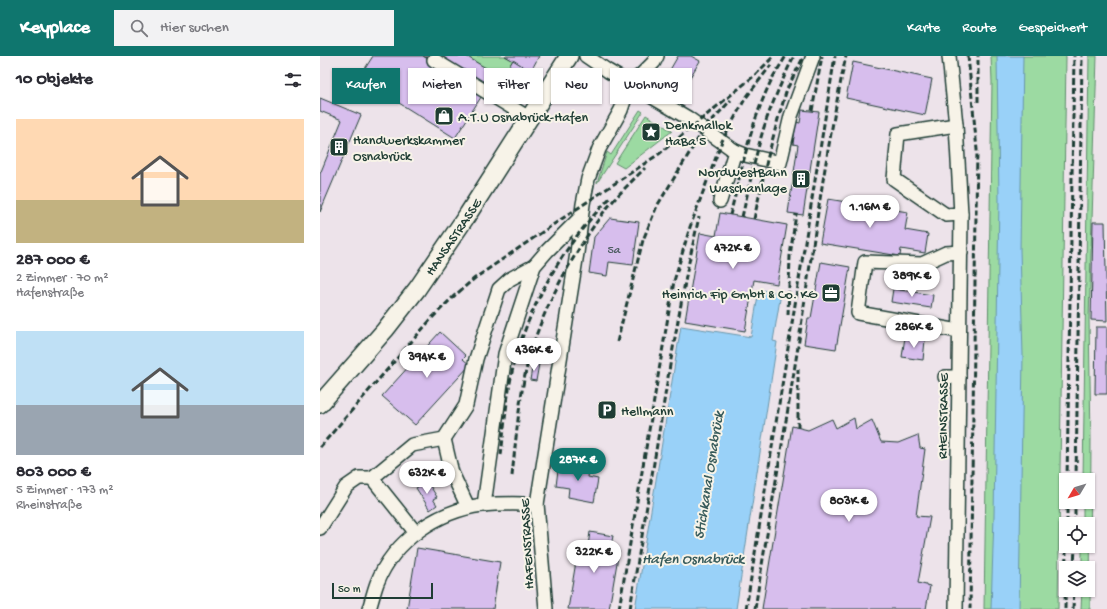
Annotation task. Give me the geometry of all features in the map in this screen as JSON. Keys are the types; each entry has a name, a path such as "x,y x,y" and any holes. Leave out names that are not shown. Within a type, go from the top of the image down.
{"main road":[{"name":"HANSASTRASSE","path":"320,404 385,330 439,258 570,56"}],"street":[{"path":"586,56 610,72"},
{"path":"648,68 658,56"},
{"path":"665,104 688,118 735,151 745,155 780,163 791,116 813,56"},
{"name":"RHEINSTRASSE","path":"949,56 956,125 961,214 956,609"},
{"path":"434,60 529,118"},
{"name":"HAFENSTRASSE","path":"546,609 537,504 542,469 588,180 599,149 622,104"},
{"path":"956,125 898,134 894,179 946,215 961,214"},
{"path":"720,201 735,151"},
{"path":"468,507 452,473 444,439 466,405 476,359 499,289 510,279 534,266 581,217"},
{"path":"959,331 858,313 866,262 922,264 946,252 961,252"},
{"path":"484,505 505,354 534,266"},
{"path":"945,377 959,377"},
{"path":"320,528 346,487 359,478 372,478 412,445 444,439"},
{"path":"372,478 416,533"},
{"path":"369,609 377,582 394,554 416,533 442,516 468,507 484,505 537,504"}],"green space":[{"path":"466,56 505,56 513,60 508,68 486,68"},
{"path":"991,56 1066,56 1058,609 984,609 992,82"},
{"path":"1089,56 1097,56 1089,319 1091,473 1083,473"},
{"path":"640,110 643,112 597,183 607,152 611,155"},
{"path":"646,115 672,131 624,168 615,163"},
{"path":"1083,509 1091,509 1091,517 1083,517"},
{"path":"1082,553 1090,553 1090,561 1082,561"},
{"path":"1082,597 1090,597 1090,609 1081,609"}],"water":[{"path":"997,56 1023,56 1020,250 1023,355 1019,609 991,609 999,200"},
{"name":"Hafen Osnabrück","path":"759,290 781,293 773,341 777,342 736,609 635,609 681,326 751,337"}],"building":[{"path":"373,56 423,56 442,68 408,68 408,104 476,104 476,90 483,94 455,138 400,104 400,68 365,68"},
{"path":"423,56 466,56 486,68 484,68 484,88 476,84 476,68 446,68"},
{"path":"505,56 539,56 533,68 526,68"},
{"path":"678,56 691,56 700,61 692,74 692,68 671,68"},
{"path":"513,60 524,67 523,68 508,68"},
{"path":"853,62 932,79 925,115 846,98"},
{"name":"Handwerkskammer Osnabrück","path":"320,98 361,115 320,212 320,174 342,120 320,111"},
{"name":"NordWestBahn Waschanlage","path":"802,110 819,112 803,215 788,213 798,145 793,144 796,122 800,123"},
{"path":"828,199 908,212 905,230 928,234 925,253 901,249 900,256 820,243"},
{"path":"720,213 787,225 777,284 754,280 745,331 685,321 700,233 716,236"},
{"path":"610,218 639,222 633,265 609,262 607,276 589,273 594,237"},
{"path":"1093,222 1105,222 1107,321 1091,320"},
{"name":"Heinrich Fip GmbH & Co. KG","path":"821,262 850,267 836,349 804,344 808,318 811,318"},
{"path":"893,289 933,295 931,308 891,302"},
{"path":"1096,327 1107,327 1107,394 1095,394"},
{"path":"440,332 466,356 463,359 470,365 415,425 382,396"},
{"path":"905,337 925,340 923,360 902,357"},
{"path":"533,363 539,364 536,381 530,380"},
{"path":"854,418 856,429 872,420 881,442 898,443 918,435 920,448 925,449 916,516 930,517 918,583 930,586 926,609 762,609 792,426 808,430 832,419 836,428"},
{"path":"573,460 590,463 588,477 598,479 594,502 568,497 569,488 556,486 558,470 571,472"},
{"path":"427,481 437,497 433,499 437,505 430,510 416,488"},
{"path":"590,532 613,536 610,550 619,551 609,609 568,609 579,544 588,546"},
{"path":"417,548 500,562 493,609 407,609"}],"railway":[{"path":"320,447 432,318 475,278 659,154 754,76 774,56"},
{"path":"730,215 753,127 765,93 786,56"},
{"path":"742,217 763,130 776,94 794,56"},
{"path":"754,219 767,160 787,89 804,56"},
{"path":"812,111 822,56"},
{"path":"746,609 835,56"},
{"path":"755,609 794,374 826,162 846,56"},
{"path":"968,56 977,150 970,609"},
{"path":"978,56 978,102"},
{"path":"1067,473 1074,56"},
{"path":"1076,473 1082,56"},
{"path":"619,609 674,281 690,227 722,141 745,99 771,65"},
{"path":"617,342 643,240 657,206 704,129 731,100"},
{"path":"512,476 522,390 528,362 540,325 566,270 587,236 614,200 645,168"},
{"path":"501,455 510,380 523,334 553,271 579,233 610,198"},
{"path":"788,315 790,256 796,214"},
{"path":"630,609 670,365 687,271 699,217"},
{"path":"798,369 798,428"},
{"path":"1067,509 1067,517"},
{"path":"1075,509 1075,517"},
{"path":"1065,609 1066,553"},
{"path":"1074,561 1075,553"},
{"path":"1073,609 1074,597"}],"place":[{"name":"A.T.U Osnabrück-Hafen","path":"444,116"},
{"name":"Denkmallok HaBa 5","path":"651,132"},
{"name":"Handwerkskammer Osnabrück","path":"339,147"},
{"name":"NordWestBahn Waschanlage","path":"801,179"},
{"name":"Heinrich Fip GmbH & Co. KG","path":"831,293"},
{"name":"Hellmann","path":"607,410"}],"water label":[{"name":"Stichkanal Osnabrück","path":"708,475"}]}
